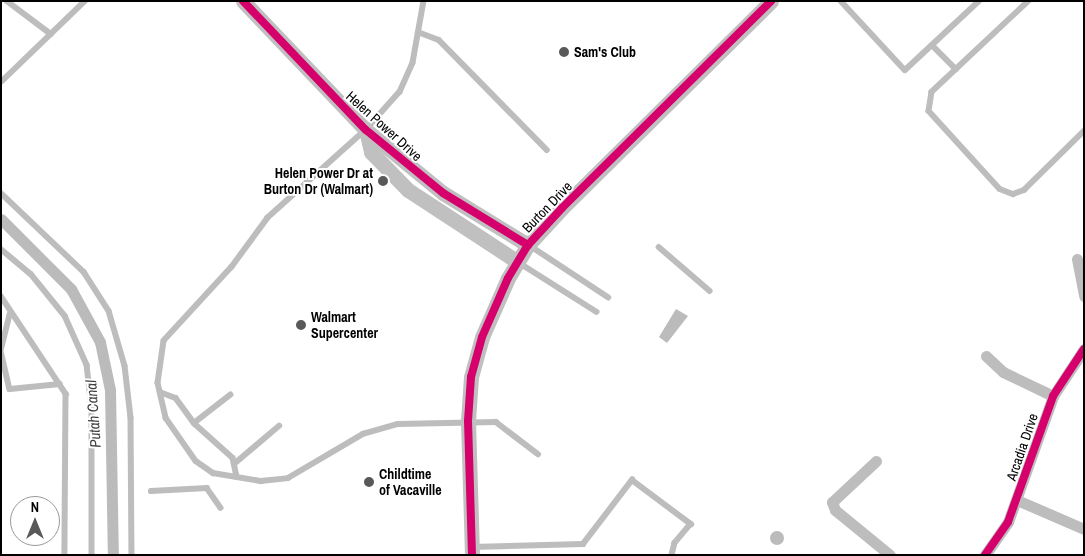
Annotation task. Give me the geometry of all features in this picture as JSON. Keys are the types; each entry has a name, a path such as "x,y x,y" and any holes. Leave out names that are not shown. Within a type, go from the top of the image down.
{"street":[{"name":"Helen Power Drive","path":"243,1 366,130 443,193 528,245"},
{"name":"Burton Drive","path":"472,551 468,421 475,356 518,262 528,245 771,1"},
{"name":"Helen Power Drive","path":"366,130 371,152 408,190 518,262"},
{"path":"1077,259 1084,296"},
{"name":"Arcadia Drive","path":"985,555 1017,500 1053,396 1084,349"},
{"path":"986,356 1003,372 1053,396"},
{"path":"876,461 832,502 835,510 890,555"},
{"path":"1017,500 1084,529"}],"lane":[{"path":"7,1 51,34"},
{"path":"1,82 84,1"},
{"path":"841,1 905,70 979,1"},
{"path":"1029,1 932,92 929,111 1000,189 1013,194 1024,190 1084,131"},
{"path":"423,2 413,63 400,92 366,130 268,218 232,267 164,341 158,364 160,392 166,418 196,462 213,473 237,477 288,478 381,427 468,421 502,425 538,454"},
{"path":"418,32 439,40 547,150"},
{"path":"932,45 956,69"},
{"path":"1,193 84,272 101,296 118,337 131,418 132,555"},
{"path":"528,245 608,297"},
{"path":"659,247 710,291"},
{"path":"1,249 31,274 64,316 86,365 92,408 92,555"},
{"path":"518,262 597,312"},
{"path":"1,296 10,314 66,394 65,555"},
{"path":"10,314 1,350 10,389 60,384"},
{"path":"160,392 176,398 194,423 234,464 237,477"},
{"path":"194,423 230,395"},
{"path":"234,464 279,426"},
{"path":"472,551 583,544 632,480 691,524 675,544 672,555"},
{"path":"151,491 207,488 221,508"}],"shaded area":[{"path":"676,309 688,316 667,343 659,337"},
{"path":"777,531 782,533 784,538 782,543 777,545 772,543 770,538 772,533"}],"waterway":[{"name":"Putah Canal","path":"1,219 71,289 100,342 110,390 113,555"}],"cycle path":[{"path":"243,1 366,130 443,193 528,245"},
{"path":"472,555 468,421 471,377 482,337 508,278 528,245 562,208 771,1"},
{"path":"985,555 1008,522 1053,396 1084,349"}],"place":[{"name":"Sam's Club","path":"564,52"},
{"name":"Helen Power Dr at Burton Dr (Walmart)","path":"383,181"},
{"name":"Walmart Supercenter","path":"301,325"},
{"name":"Childtime of Vacaville","path":"369,482"}]}
